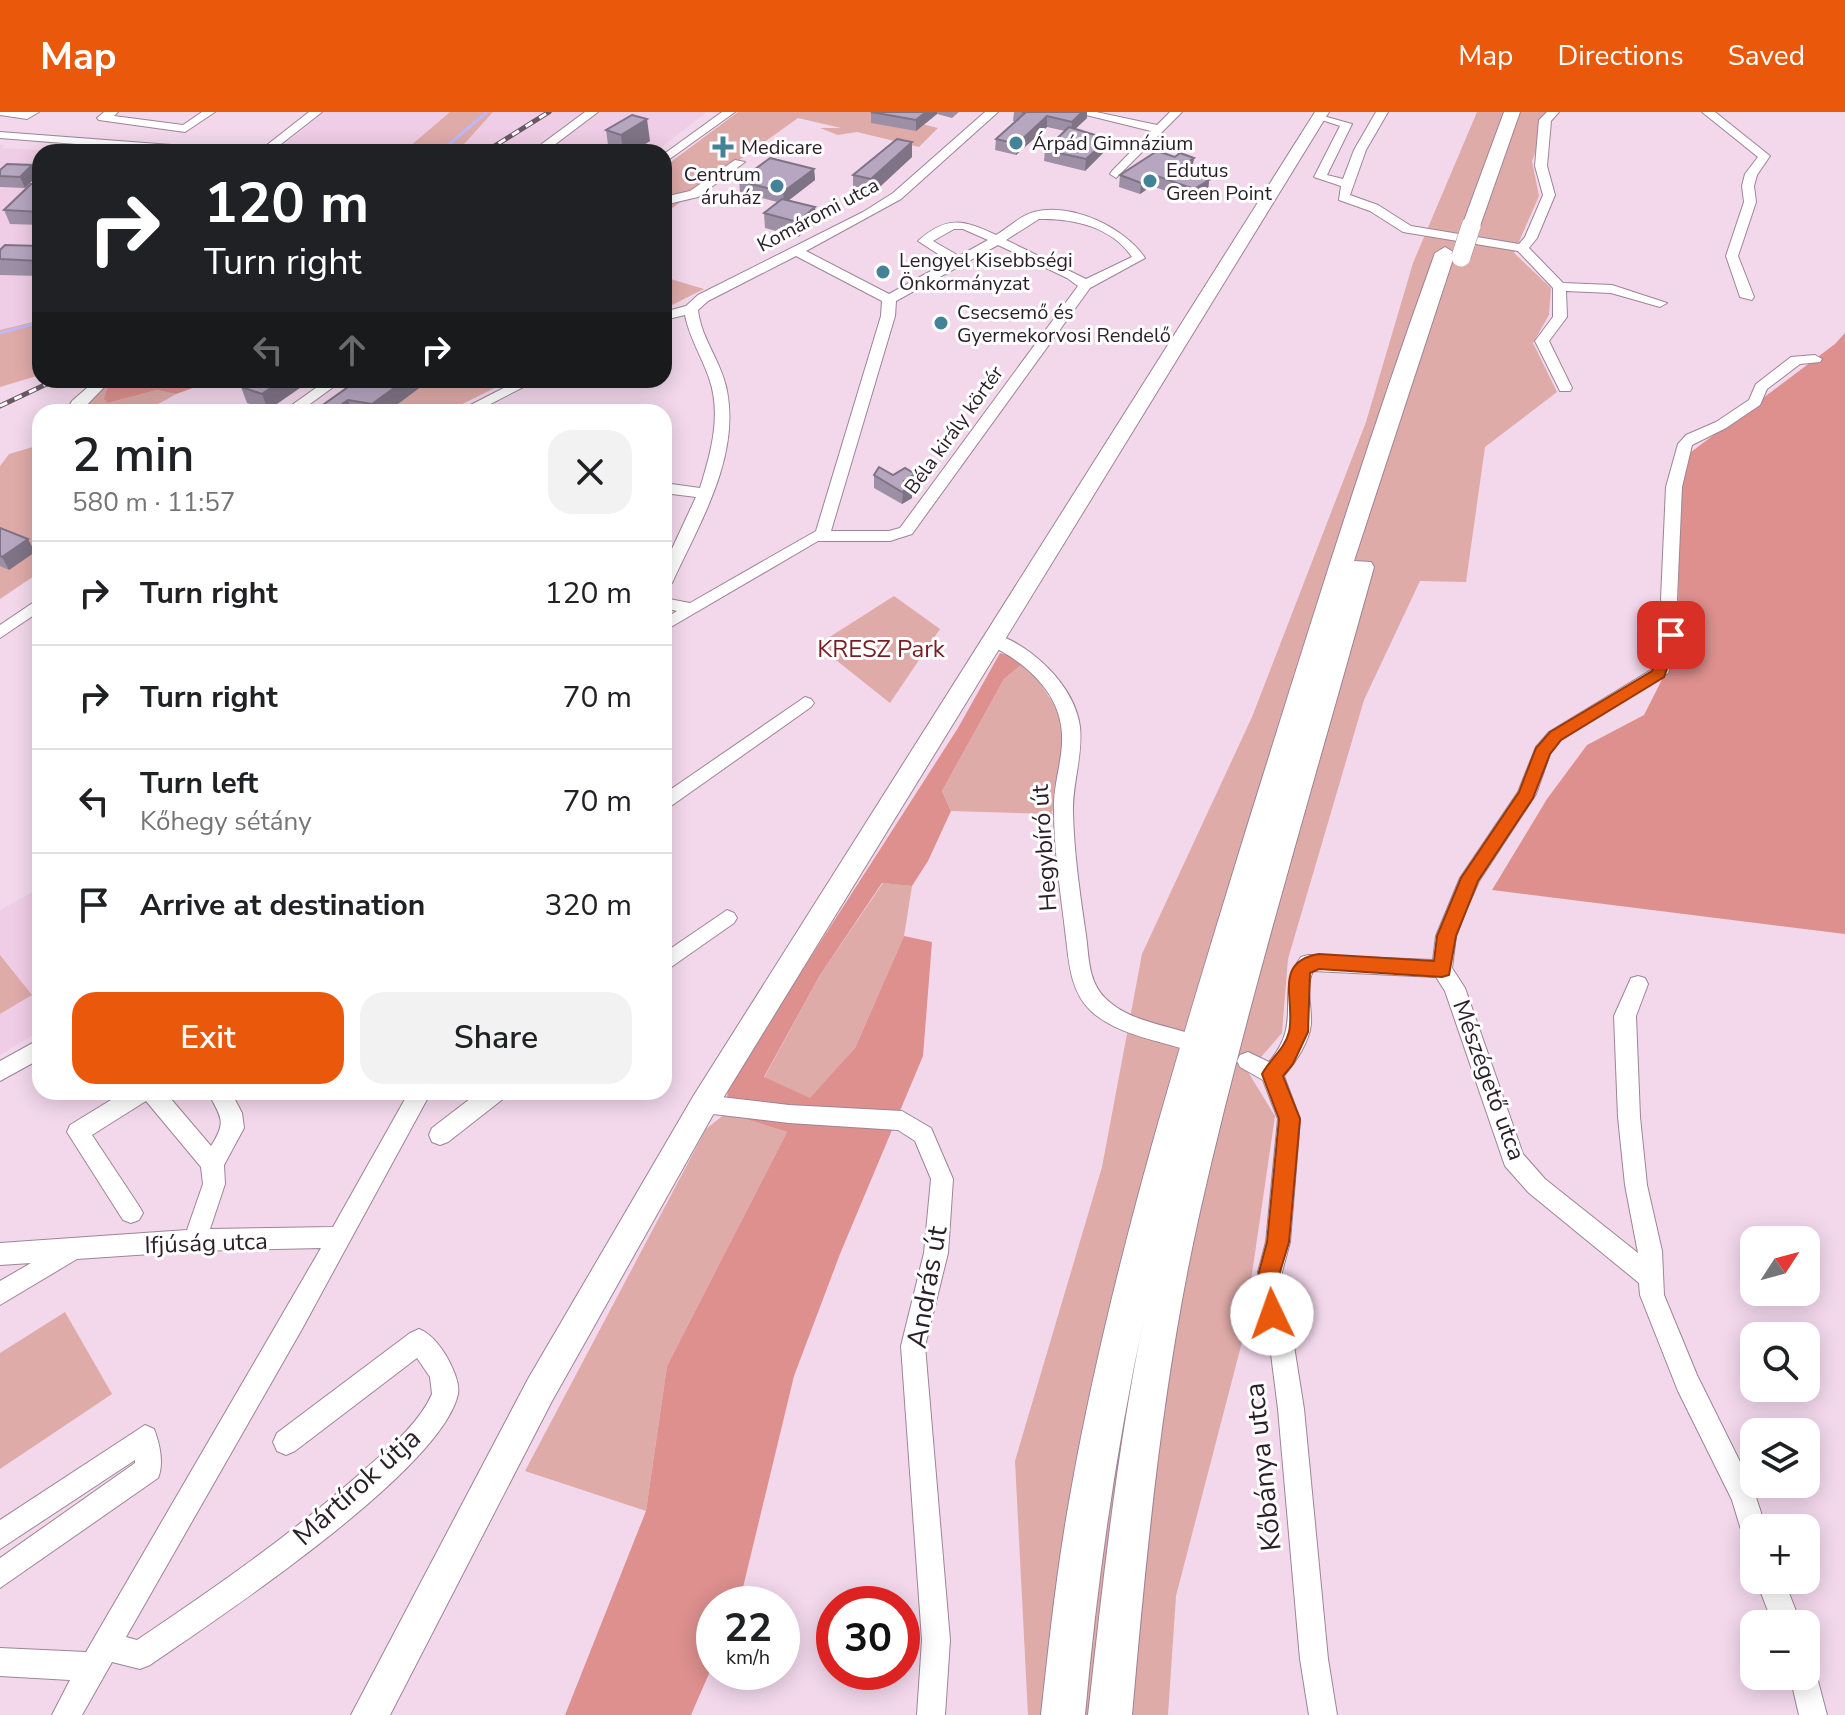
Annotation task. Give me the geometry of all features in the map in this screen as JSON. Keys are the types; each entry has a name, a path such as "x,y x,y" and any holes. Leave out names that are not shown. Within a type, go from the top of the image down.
{"highway":[{"path":"1110,1715 1126,1551 1146,1402 1183,1210 1227,1035 1496,112"},
{"path":"1463,225 1512,112"},
{"path":"1063,1715 1082,1550 1104,1415 1149,1214 1202,1023 1394,397 1453,255"}],"main road":[{"path":"370,1715 540,1390 704,1104 1321,114"}],"street":[{"path":"0,112 27,116 33,112"},
{"path":"112,112 103,118 185,129 209,112"},
{"path":"274,144 316,112"},
{"path":"548,144 592,112"},
{"path":"672,144 717,112"},
{"path":"672,153 729,112"},
{"name":"Komáromi utca","path":"672,314 691,309 703,298 867,215 897,196 992,112"},
{"path":"1080,112 1159,129"},
{"path":"1116,174 1176,112"},
{"path":"1382,112 1360,150 1344,199 1374,208 1401,227 1522,248 1559,287 1560,322 1542,341 1565,388"},
{"path":"1522,248 1531,238 1549,195 1541,166 1545,120 1553,112"},
{"path":"1708,112 1764,156 1751,174 1748,186 1750,202 1732,256 1747,297"},
{"path":"1321,114 1346,124 1319,176 1347,184"},
{"path":"0,135 119,144"},
{"path":"672,200 694,194 739,162"},
{"name":"Béla király körtér","path":"672,621 815,536 899,535 913,525 1085,285 1136,261 1138,254 1121,236 1089,222 1042,215 1031,217 889,299"},
{"path":"958,261 924,241 957,224 973,227 1072,275 1085,285"},
{"path":"796,251 889,299 888,316 822,536"},
{"path":"1559,287 1612,289 1660,303"},
{"path":"672,565 705,493 719,444 721,397 712,361 695,326 691,309"},
{"path":"1248,1061 1272,1074 1286,1058 1299,1032 1298,986 1301,970 1308,963 1442,969 1446,936 1470,878 1527,794 1542,752 1555,736 1659,673 1672,629 1670,571 1674,487 1685,444 1755,402 1761,387 1796,360 1815,359"},
{"path":"77,404 95,388"},
{"path":"301,404 324,388"},
{"path":"316,404 338,388"},
{"path":"480,404 514,388"},
{"path":"672,489 705,493"},
{"path":"0,619 32,595"},
{"path":"672,605 693,609"},
{"path":"0,633 32,609"},
{"name":"Béla király körtér","path":"672,611 693,609"},
{"name":"Hegybíró út","path":"992,639 1016,648 1029,658 1059,695 1071,720 1072,742 1063,781 1064,827 1079,961 1088,993 1114,1014 1187,1041"},
{"path":"672,798 805,703"},
{"path":"672,958 727,918"},
{"name":"Mészégető utca","path":"1442,969 1455,988 1513,1159 1537,1186 1651,1278"},
{"path":"1638,984 1625,1016 1629,1117 1636,1185 1650,1251 1652,1295 1687,1382 1744,1497 1749,1514"},
{"path":"0,1072 32,1053"},
{"name":"Kőbánya utca","path":"1272,1074 1289,1119 1278,1242 1270,1272 1269,1297 1282,1346 1291,1409 1314,1659 1323,1715"},
{"path":"129,1100 78,1132 131,1213"},
{"path":"159,1100 212,1164 214,1184 195,1240"},
{"path":"212,1164 233,1130 234,1113 225,1100"},
{"path":"66,1715 416,1100"},
{"path":"440,1135 478,1100"},
{"name":"András út","path":"704,1104 789,1114 902,1121 923,1135 942,1179 936,1253 913,1346 936,1640 931,1715"},
{"name":"Ifjúság utca","path":"0,1266 11,1253 195,1240 340,1237"},
{"name":"Ifjúság utca","path":"0,1294 72,1251"},
{"name":"Mártírok útja","path":"0,1662 140,1655 240,1588 398,1458 431,1420 445,1398 444,1375 419,1341 286,1442"},
{"path":"0,1536 145,1438 149,1469 0,1574"},
{"path":"1807,1690 1813,1715"}],"shaded area":[{"path":"324,112 450,112 412,144 285,144"},
{"path":"493,112 707,112 665,144 464,144"},
{"path":"0,145 4,145 2,148 32,150 32,321 0,330"},
{"path":"1845,333 1845,934 1492,890 1547,799 1587,745 1644,715 1678,648 1679,461 1835,344"},
{"path":"108,388 193,388 176,394 157,390 108,403 104,399"},
{"path":"1000,653 1026,661 1004,679 942,791 951,811 928,861 912,886 882,883 820,975 764,1077 810,1098 855,1048 904,936 932,942 923,1056 840,1254 794,1376 743,1586 696,1586 696,1690 702,1690 691,1715 565,1715 646,1511 667,1366 787,1132 726,1113 728,1086 958,728"},
{"path":"32,892 32,1036 0,1055 0,910"}],"green space":[{"path":"450,112 493,112 464,144 412,144"},
{"path":"738,112 895,112 890,116 938,128 919,147 857,132 838,135 820,128 841,128 798,118 672,208 672,161"},
{"path":"1477,112 1550,112 1532,161 1539,196 1514,253 1551,288 1549,315 1533,343 1557,392 1485,447 1466,582 1420,581 1364,700 1288,959 1282,1033 1248,1072 1275,1116 1242,1342 1176,1596 1168,1715 1028,1715 1015,1461 1102,1167 1142,954 1252,717 1366,422 1413,263"},
{"path":"672,279 704,289 672,305"},
{"path":"32,322 32,377 0,387 0,330"},
{"path":"103,388 108,388 108,403 157,390 176,394 157,404 88,404"},
{"path":"355,388 495,388 462,404 334,404"},
{"path":"32,447 32,577 0,599 0,466 9,454"},
{"name":"KRESZ Park","path":"894,596 940,629 890,703 817,645"},
{"path":"1026,661 1065,722 1052,814 951,811 942,791 1004,679"},
{"path":"883,883 912,886 904,936 855,1048 810,1099 764,1078 820,975"},
{"path":"0,955 32,995 0,1014"},
{"path":"726,1113 787,1132 667,1366 646,1511 525,1471 706,1129"},
{"path":"65,1312 112,1394 0,1469 0,1353"}],"building":[{"path":"871,112 926,112 916,120"},
{"path":"1022,112 1082,112 1072,122 1047,116 1017,144 996,139 1025,113"},
{"path":"632,115 647,119 621,135 606,130"},
{"path":"1069,127 1108,139 1086,159 1045,150"},
{"path":"897,139 912,142 871,179 853,175"},
{"path":"1157,151 1175,157 1180,153 1194,158 1177,169 1209,180 1194,189 1154,175 1141,183 1120,175"},
{"path":"770,158 814,169 783,192 739,181"},
{"path":"7,164 32,165 20,177 0,176 0,170"},
{"path":"31,184 32,184 32,212 4,210"},
{"path":"782,199 815,207 797,222 764,213"},
{"path":"5,245 32,246 32,261 0,259 0,250"},
{"path":"244,388 271,388 262,394"},
{"path":"347,388 394,388 372,404 348,400 342,404 324,404"},
{"path":"879,467 893,475 905,468 915,474 904,481 912,486 902,492 874,475"},
{"path":"0,528 28,539 2,557"}],"waterway":[{"path":"449,144 487,112"},
{"path":"0,333 32,324"}],"railway":[{"path":"498,144 549,112"},
{"path":"0,406 38,388"}],"place":[{"name":"Árpád Gimnázium","path":"1016,143"},
{"name":"Medicare","path":"723,147"},
{"name":"Edutus Green Point","path":"1150,181"},
{"name":"Centrum áruház","path":"777,186"},
{"name":"Lengyel Kisebbségi Önkormányzat","path":"883,272"},
{"name":"Csecsemő és Gyermekorvosi Rendelő","path":"941,323"}],"route":[{"path":"1272,1314 1270,1272 1278,1242 1289,1119 1272,1074 1286,1058 1299,1032 1298,986 1301,970 1308,963 1319,962 1442,969 1446,936 1470,878 1527,794 1542,752 1555,736 1640,688 1659,673 1671,635"}]}
